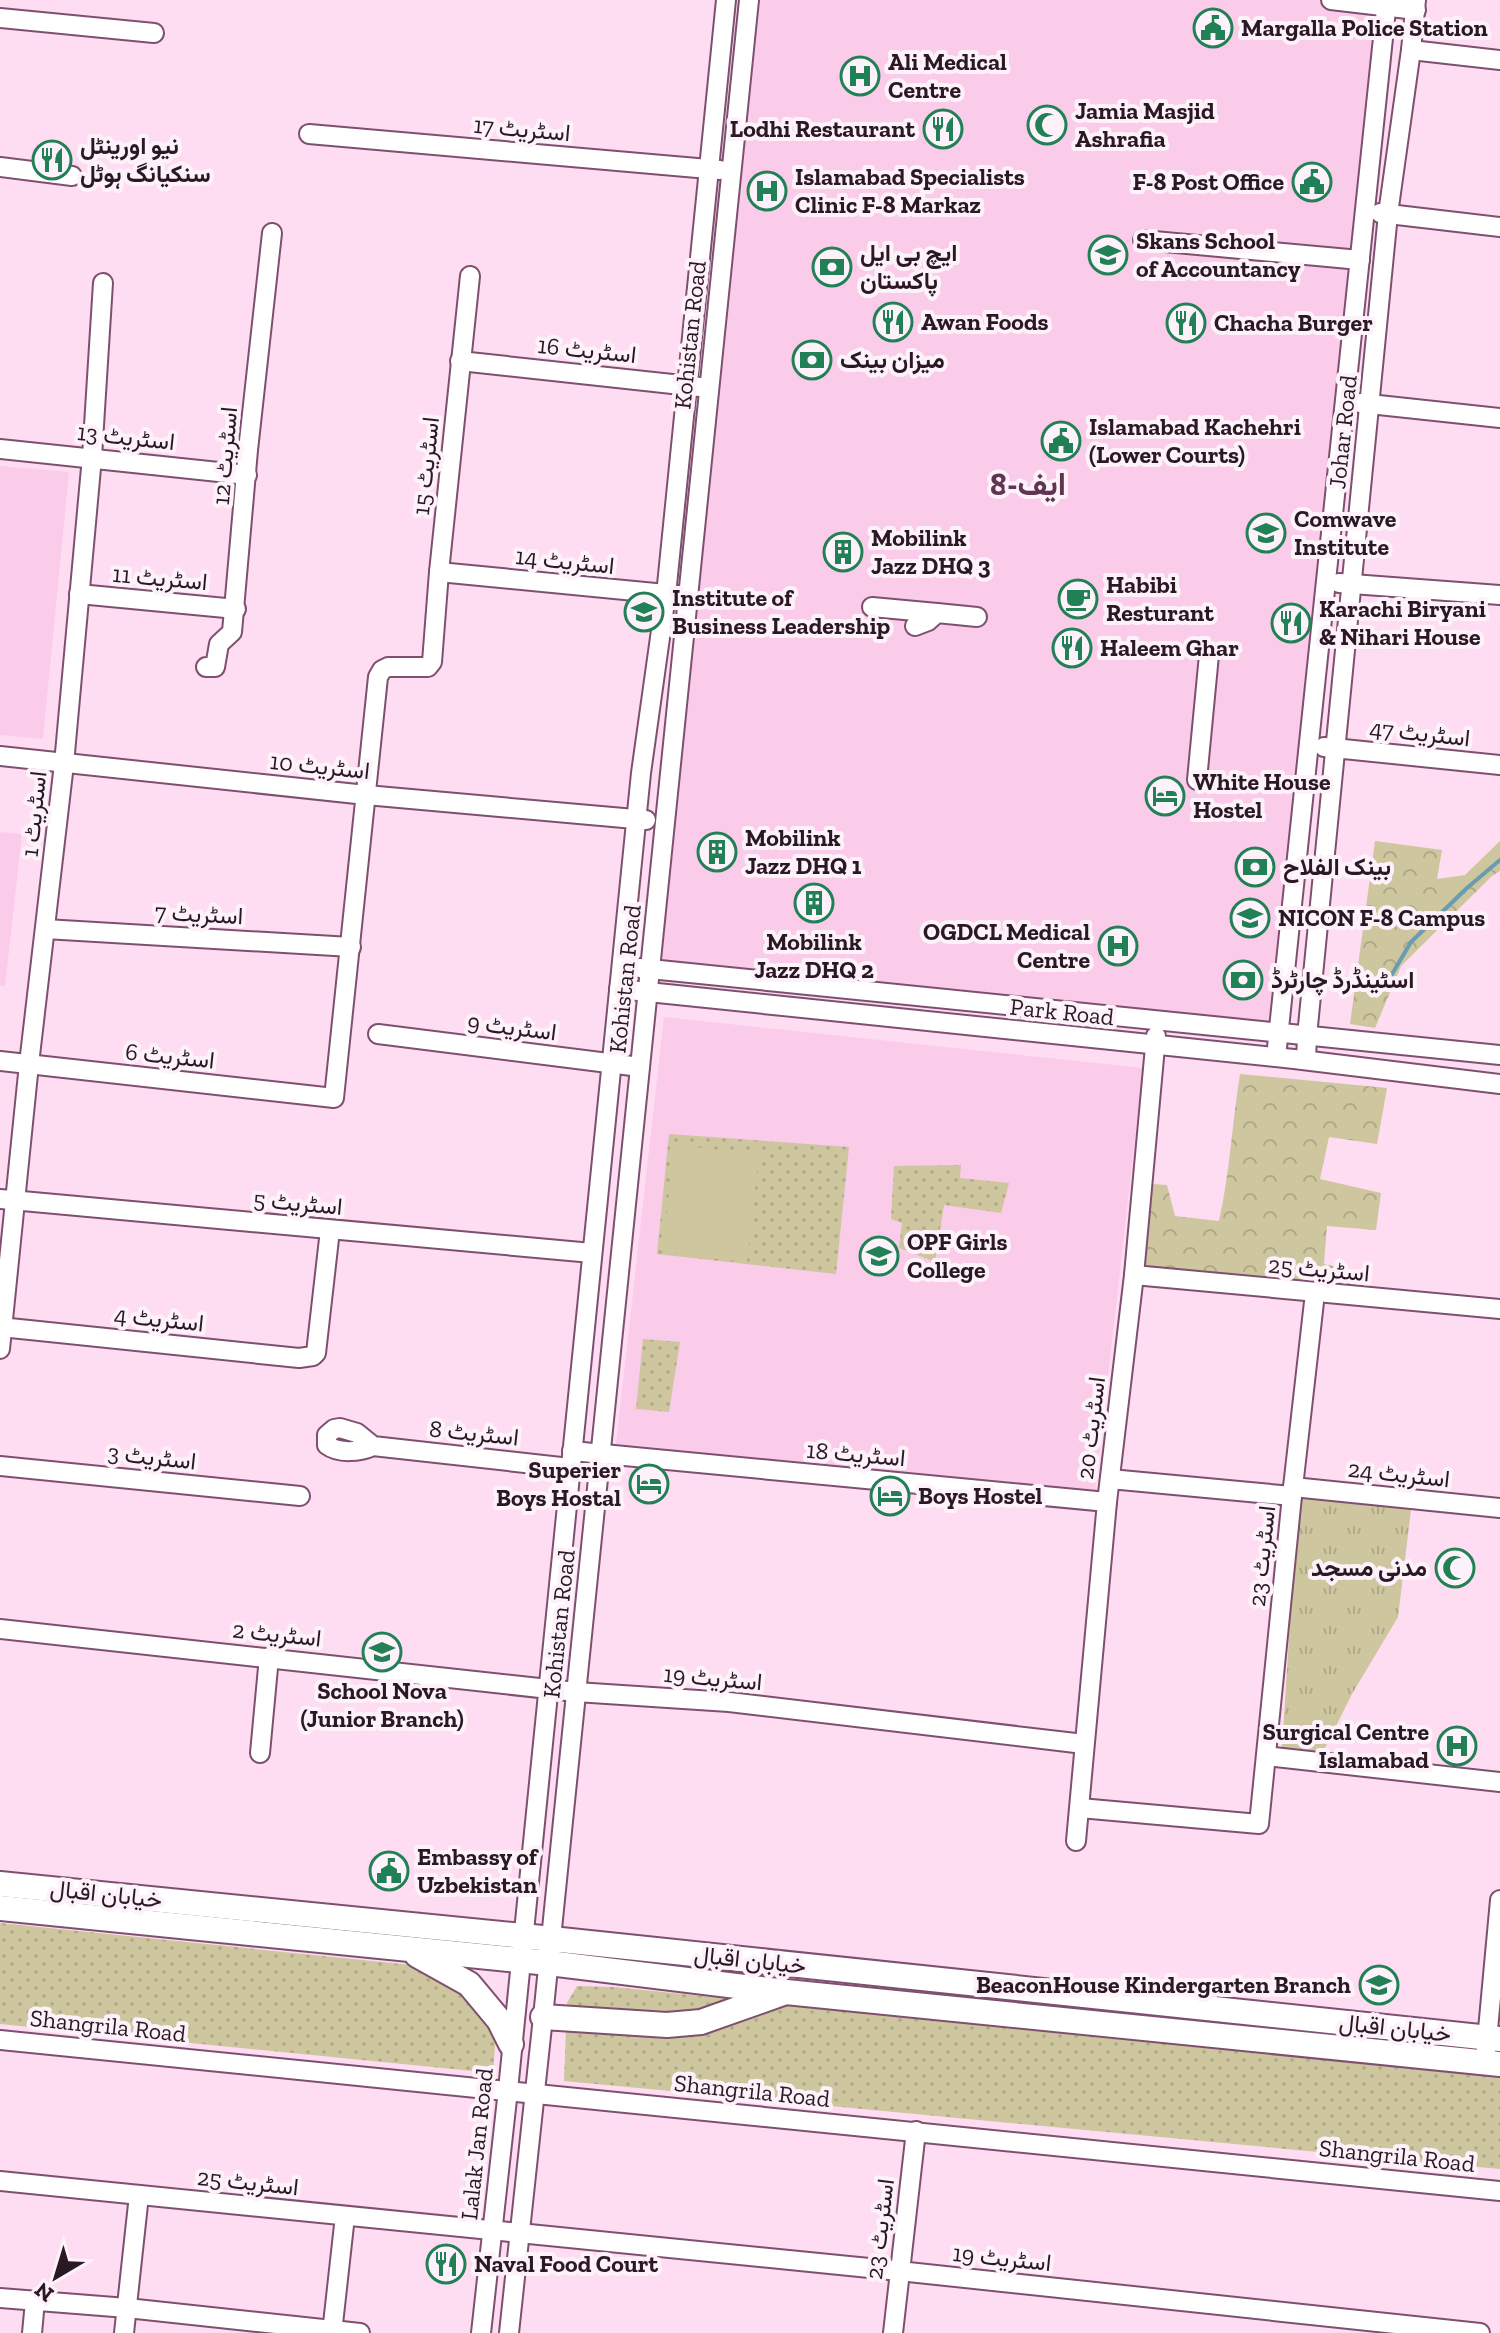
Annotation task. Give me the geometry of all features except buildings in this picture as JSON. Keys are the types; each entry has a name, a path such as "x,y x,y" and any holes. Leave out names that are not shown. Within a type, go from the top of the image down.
{"main road":[{"name":"خیابان اقبال","path":"0,1884 523,1936 550,1952 786,1992 1493,2051"},
{"name":"خیابان اقبال","path":"0,1908 521,1961 550,1952 1493,2051"},
{"path":"404,1949 469,1984 499,2020 511,2044"},
{"path":"543,2017 679,2024 701,2022 786,1992"}],"street":[{"name":"Kohistan Road","path":"521,1961 641,773 666,595 726,0"},
{"name":"Kohistan Road","path":"550,1952 749,0"},
{"path":"1331,0 1416,5"},
{"name":"Johar Road","path":"1276,1057 1387,3"},
{"name":"Johar Road","path":"1306,1060 1388,214 1416,5"},
{"path":"0,18 154,33"},
{"path":"1411,50 1500,60"},
{"name":"اسٹریٹ 17","path":"309,134 731,171"},
{"path":"0,167 72,176"},
{"path":"1365,212 1500,227"},
{"name":"اسٹریٹ 12","path":"206,667 215,667 219,644 232,632 236,609 272,233"},
{"path":"1143,240 1360,260"},
{"name":"اسٹریٹ 15","path":"366,795 378,677 388,667 428,667 432,662 470,276"},
{"name":"اسٹریٹ 1","path":"0,1349 8,1200 29,1064 64,764 92,457 103,283"},
{"name":"اسٹریٹ 16","path":"460,361 709,388"},
{"path":"1345,401 1500,418"},
{"name":"اسٹریٹ 13","path":"0,449 247,475"},
{"name":"اسٹریٹ 14","path":"439,572 687,596"},
{"path":"1327,582 1500,595"},
{"name":"اسٹریٹ 11","path":"79,594 236,609"},
{"path":"872,607 977,617"},
{"path":"915,626 937,613"},
{"path":"1197,780 1209,655"},
{"name":"اسٹریٹ 47","path":"1310,745 1500,765"},
{"name":"اسٹریٹ 10","path":"0,756 665,823"},
{"path":"641,773 670,776"},
{"path":"351,947 366,795"},
{"name":"اسٹریٹ 7","path":"45,929 351,947"},
{"name":"اسٹریٹ 6","path":"0,1061 334,1098 351,947"},
{"name":"Park Road","path":"621,966 1500,1055"},
{"name":"Park Road","path":"619,989 1306,1060 1500,1084"},
{"name":"اسٹریٹ 20","path":"1076,1841 1107,1502 1134,1275 1158,1021"},
{"name":"اسٹریٹ 9","path":"378,1034 640,1067"},
{"name":"اسٹریٹ 5","path":"8,1200 592,1253"},
{"name":"اسٹریٹ 4","path":"1,1327 299,1358 313,1356 316,1353 330,1230"},
{"name":"اسٹریٹ 25","path":"1134,1275 1500,1309"},
{"name":"اسٹریٹ 23","path":"1080,1808 1259,1824 1315,1293"},
{"name":"اسٹریٹ 8","path":"373,1446 571,1459 601,1454"},
{"name":"اسٹریٹ 18","path":"601,1454 1107,1502"},
{"name":"اسٹریٹ 3","path":"0,1466 300,1496"},
{"name":"اسٹریٹ 24","path":"1110,1479 1500,1508"},
{"name":"اسٹریٹ 2","path":"0,1629 576,1692"},
{"path":"260,1753 269,1657"},
{"name":"اسٹریٹ 19","path":"576,1692 729,1702 1084,1744"},
{"path":"1266,1756 1500,1782"},
{"path":"1493,2051 1500,1900"},
{"path":"509,2333 550,1952"},
{"name":"Lalak Jan Road","path":"481,2333 521,1961"},
{"name":"Shangrila Road","path":"0,2040 1500,2191"},
{"name":"اسٹریٹ 23","path":"893,2333 916,2131"},
{"name":"اسٹریٹ 25","path":"0,2181 519,2233"},
{"path":"124,2333 139,2195"},
{"path":"332,2332 345,2216"},
{"name":"اسٹریٹ 19","path":"519,2233 1480,2333"},
{"path":"0,2298 360,2333"},
{"path":"32,2333 35,2301"}],"shaded area":[{"path":"749,0 1324,0 1386,7 1280,1033 650,969"},
{"path":"0,466 69,472 43,739 0,735"},
{"path":"0,832 22,834 5,986 0,986"},
{"name":"OPF Girls College","path":"664,1017 1143,1068 1095,1491 616,1444"}],"green space":[{"path":"1375,841 1442,850 1437,879 1465,875 1500,841 1500,871 1401,966 1375,1028 1350,1024"},
{"path":"1240,1074 1387,1088 1377,1144 1329,1137 1320,1179 1381,1193 1376,1230 1327,1226 1324,1264 1350,1270 1350,1292 1140,1268 1151,1184 1167,1185 1175,1216 1219,1221"},
{"path":"669,1134 849,1147 836,1274 657,1254"},
{"path":"674,1145 759,1154 747,1262 663,1252"},
{"path":"961,1165 960,1178 1009,1183 1001,1213 944,1205 935,1262 899,1248 902,1223 891,1219 894,1166"},
{"path":"643,1339 680,1342 669,1412 636,1409"},
{"path":"1298,1496 1411,1510 1398,1617 1352,1694 1323,1752 1282,1748"},
{"path":"0,1923 412,1965 444,1979 479,2006 496,2032 493,2073 0,2024"},
{"path":"577,1986 614,1987 1500,2077 1500,2169 564,2081 567,2003"}],"waterway":[{"path":"1388,981 1411,942 1500,860"}],"place":[{"name":"Margalla Police Station","path":"1213,28"},
{"name":"Ali Medical Centre","path":"860,76"},
{"name":"Jamia Masjid Ashrafia","path":"1047,125"},
{"name":"Lodhi Restaurant","path":"943,129"},
{"name":"نیو اورینٹل سنکیانگ ہوٹل","path":"52,160"},
{"name":"F-8 Post Office","path":"1312,182"},
{"name":"Islamabad Specialists Clinic F-8 Markaz","path":"767,191"},
{"name":"Skans School of Accountancy","path":"1108,255"},
{"name":"ایچ بی ایل پاکستان","path":"832,267"},
{"name":"Awan Foods","path":"893,322"},
{"name":"Chacha Burger","path":"1186,323"},
{"name":"میزان بینک","path":"812,360"},
{"name":"Islamabad Kachehri (Lower Courts)","path":"1061,441"},
{"name":"Comwave Institute","path":"1266,533"},
{"name":"Mobilink Jazz DHQ 3","path":"843,552"},
{"name":"Habibi Resturant","path":"1078,599"},
{"name":"Institute of Business Leadership","path":"644,612"},
{"name":"Karachi Biryani & Nihari House","path":"1291,623"},
{"name":"Haleem Ghar","path":"1072,648"},
{"name":"White House Hostel","path":"1165,796"},
{"name":"Mobilink Jazz DHQ 1","path":"717,852"},
{"name":"بینک الفلاح","path":"1255,867"},
{"name":"Mobilink Jazz DHQ 2","path":"814,903"},
{"name":"NICON F-8 Campus","path":"1250,918"},
{"name":"OGDCL Medical Centre","path":"1118,946"},
{"name":"اسٹینڈرڈ چارٹرڈ","path":"1243,980"},
{"name":"OPF Girls College","path":"879,1256"},
{"name":"Superier Boys Hostal","path":"649,1484"},
{"name":"Boys Hostel","path":"890,1496"},
{"name":"مدنی مسجد","path":"1455,1568"},
{"name":"School Nova (Junior Branch)","path":"382,1652"},
{"name":"Surgical Centre Islamabad","path":"1457,1746"},
{"name":"Embassy of Uzbekistan","path":"389,1871"},
{"name":"BeaconHouse Kindergarten Branch","path":"1379,1985"},
{"name":"Naval Food Court","path":"446,2264"}],"district":[{"name":"ایف-8","path":"1028,484"}]}
